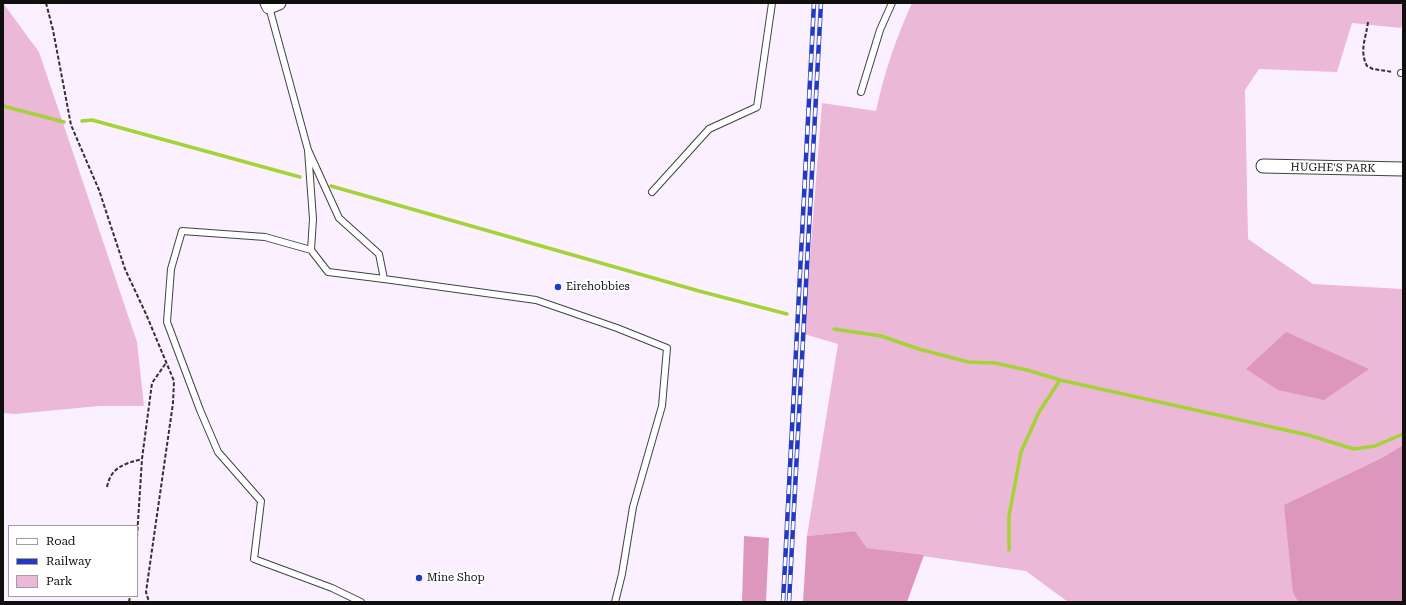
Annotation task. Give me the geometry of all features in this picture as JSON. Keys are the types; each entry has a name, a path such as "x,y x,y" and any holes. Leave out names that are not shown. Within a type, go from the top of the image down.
{"street":[{"name":"HUGHE'S PARK","path":"1263,166 1403,169"}],"lane":[{"path":"652,192 709,129 757,107 772,3"},
{"path":"862,92 880,30 892,3"},
{"path":"272,4 308,150 313,219 312,250 328,272 536,300 617,328 667,348 662,406 633,507 622,574 615,602"},
{"path":"308,150 339,218 379,254 384,279"},
{"path":"312,250 265,237 182,231 171,269 167,322 200,410 218,452 261,502 254,559 332,588 361,602"}],"path":[{"path":"46,3 53,30 71,125 100,190 125,270 146,314 174,381 173,403 146,592 149,602"},
{"path":"1368,22 1366,37 1363,44 1363,58 1367,66 1373,69 1402,73"},
{"path":"138,525 142,460 152,383 166,363"},
{"path":"107,487 108,480 114,471 122,466 142,460"}],"green space":[{"path":"3,3 39,52 137,342 144,406 99,406 15,414 3,413"},
{"path":"912,3 1403,3 1403,20 1401,28 1352,23 1337,72 1259,69 1245,90 1248,239 1313,284 1403,289 1403,445 1380,459 1293,593 1298,602 1068,602 1026,571 867,548 855,531 807,536 838,344 804,334 822,103 876,111 891,56"}],"shaded area":[{"path":"1286,332 1369,369 1324,400 1278,390 1246,369"},
{"path":"1403,445 1403,602 1298,602 1293,593 1284,505 1380,459"},
{"path":"855,531 867,548 924,555 907,602 803,602 807,536"},
{"path":"744,536 769,538 766,602 742,602"}],"waterway":[{"path":"3,106 64,122"},
{"path":"82,121 92,120 300,177"},
{"path":"331,186 699,291 787,314"},
{"path":"834,329 881,336 919,349 968,362 995,363 1027,370 1060,380 1308,435 1354,449 1375,446 1403,434"},
{"path":"1009,550 1009,516 1021,452 1039,412 1060,380"}],"railway":[{"path":"783,602 814,3"},
{"path":"789,602 821,3"}],"place":[{"name":"Eirehobbies","path":"558,287"},
{"name":"Mine Shop","path":"419,578"}]}
